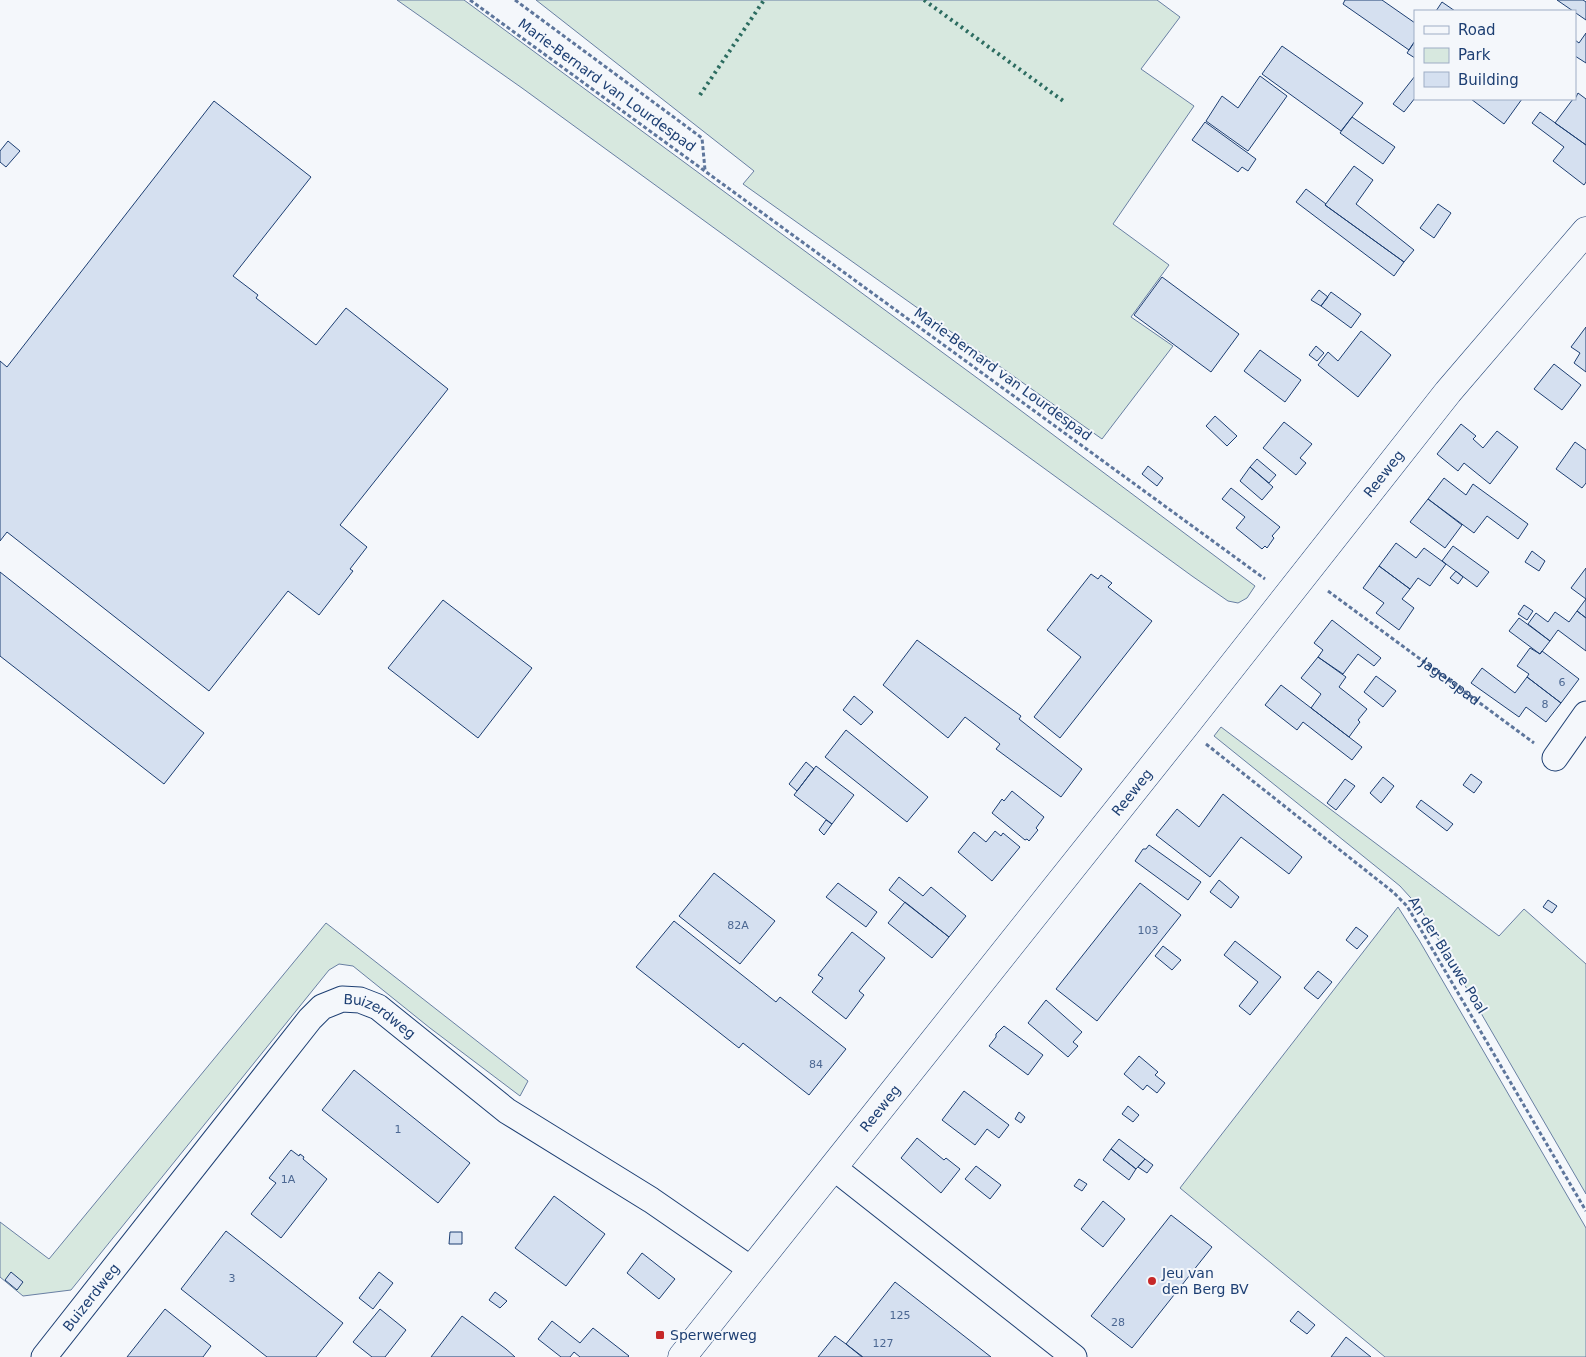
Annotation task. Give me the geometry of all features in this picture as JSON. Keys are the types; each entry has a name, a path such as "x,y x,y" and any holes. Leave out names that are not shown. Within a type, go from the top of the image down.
{"street":[{"name":"Reeweg","path":"682,1357 834,1168 1448,392 1582,246"},
{"path":"1555,758 1586,714"},
{"name":"Buizerdweg","path":"44,1357 310,1019 322,1006 342,999 360,1000 378,1007 507,1111 650,1200 752,1269"},
{"path":"834,1168 1074,1357"}],"path":[{"name":"Marie-Bernard van Lourdespad","path":"470,0 1288,595"},
{"name":"Marie-Bernard van Lourdespad","path":"515,0 702,138 705,171"},
{"name":"Jagerspad","path":"1304,573 1555,758"},
{"name":"An der Blauwe Poal","path":"1184,727 1387,887 1407,906 1586,1211"}],"green space":[{"path":"397,0 464,0 984,383 1255,586 1247,598 1238,603 1228,601 1192,576 522,88"},
{"path":"536,0 1157,0 1180,17 1141,69 1194,106 1113,224 1169,265 1131,317 1173,346 1102,439 743,184 754,171"},
{"path":"1221,727 1499,936 1524,909 1586,964 1586,1194 1420,908 1400,886 1214,736"},
{"path":"1398,907 1586,1228 1586,1357 1385,1357 1180,1188"},
{"path":"326,923 528,1081 520,1096 430,1028 353,966 339,964 329,970 71,1290 23,1296 0,1277 0,1222 49,1259"}],"building":[{"path":"1345,0 1382,0 1414,22 1414,42 1409,50 1343,4"},
{"path":"1557,0 1583,0 1586,2 1586,20 1576,13 1576,10 1572,10"},
{"path":"1442,2 1454,10 1437,10"},
{"path":"1586,33 1586,63 1576,57 1576,41 1579,43"},
{"path":"1414,42 1414,57 1407,53"},
{"path":"1282,46 1363,103 1341,131 1262,74"},
{"path":"1260,76 1287,96 1248,151 1206,121 1222,96 1238,108"},
{"path":"1414,77 1414,99 1404,112 1393,104"},
{"path":"1578,93 1586,99 1586,145 1555,123 1572,100 1576,100"},
{"path":"1472,100 1521,100 1504,124"},
{"path":"214,101 311,177 233,276 258,295 256,298 316,345 346,308 448,389 340,525 367,547 350,569 353,571 319,615 288,591 209,691 7,532 0,541 0,361 7,367"},
{"path":"1540,112 1586,145 1586,182 1584,185 1553,161 1564,147 1532,123"},
{"path":"1352,117 1395,147 1383,164 1340,133"},
{"path":"1205,122 1256,159 1248,171 1242,167 1238,172 1192,140"},
{"path":"8,141 20,151 6,167 0,162 0,151"},
{"path":"1354,166 1373,180 1356,204 1414,250 1404,262 1325,205"},
{"path":"1306,189 1404,262 1394,276 1296,202"},
{"path":"1438,204 1451,213 1434,238 1420,228"},
{"path":"1162,277 1239,334 1211,372 1134,315"},
{"path":"1319,290 1328,297 1321,306 1311,300"},
{"path":"1331,292 1361,314 1351,328 1321,306"},
{"path":"1586,327 1586,372 1574,363 1580,353 1571,347"},
{"path":"1361,331 1391,355 1358,397 1318,365 1328,352 1338,361"},
{"path":"1316,346 1324,353 1317,361 1309,355"},
{"path":"1260,350 1301,380 1285,402 1244,371"},
{"path":"1554,364 1581,385 1562,410 1534,389"},
{"path":"1215,416 1237,436 1227,446 1206,426"},
{"path":"1284,422 1312,444 1300,458 1306,463 1296,475 1263,448"},
{"path":"1461,424 1476,436 1473,439 1483,448 1497,431 1518,447 1490,484 1464,463 1458,471 1437,454"},
{"path":"1575,442 1586,450 1586,483 1582,488 1556,469"},
{"path":"1257,459 1276,475 1269,483 1250,467"},
{"path":"1148,466 1163,478 1157,486 1142,474"},
{"path":"1250,467 1273,487 1262,500 1240,481"},
{"path":"1444,478 1466,495 1473,484 1528,524 1518,539 1487,516 1474,533 1428,499"},
{"path":"1231,488 1280,527 1272,536 1274,538 1267,548 1265,546 1262,549 1236,528 1245,517 1222,499"},
{"path":"1428,499 1462,525 1445,548 1410,522"},
{"path":"1396,543 1416,558 1424,548 1446,564 1430,586 1418,578 1410,589 1379,566"},
{"path":"1453,546 1489,572 1477,587 1442,561"},
{"path":"1532,551 1545,561 1539,571 1525,562"},
{"path":"1379,566 1410,589 1402,599 1414,608 1399,630 1376,613 1384,603 1363,588"},
{"path":"1586,568 1586,599 1571,588"},
{"path":"1456,571 1463,577 1458,584 1450,578"},
{"path":"0,572 204,733 164,784 0,656"},
{"path":"1091,574 1098,579 1101,575 1112,583 1108,587 1152,621 1060,738 1034,717 1081,657 1047,630"},
{"path":"1586,599 1586,618 1577,611"},
{"path":"443,600 532,668 478,738 388,668"},
{"path":"1524,605 1533,611 1527,620 1518,614"},
{"path":"1577,611 1586,618 1586,651 1558,630 1550,641 1528,624 1536,613 1548,622 1555,612 1569,622"},
{"path":"1519,618 1550,641 1540,654 1509,631"},
{"path":"1332,620 1381,658 1374,666 1358,654 1343,674 1318,657 1323,650 1314,643"},
{"path":"917,640 1021,716 1019,719 1082,769 1061,797 996,749 1000,744 965,717 948,738 883,685"},
{"path":"1530,648 1540,654 1542,651 1579,679 1561,703 1527,677 1529,674 1517,666"},
{"path":"1318,657 1346,677 1339,687 1367,709 1358,720 1360,722 1349,737 1311,708 1321,694 1301,678"},
{"path":"1482,668 1515,693 1527,677 1561,703 1546,722 1526,707 1519,717 1471,683"},
{"path":"1376,676 1396,691 1383,707 1364,692"},
{"path":"1281,685 1362,747 1352,760 1303,722 1297,730 1265,705"},
{"path":"854,696 873,712 861,725 843,710"},
{"path":"846,730 928,797 907,822 825,757"},
{"path":"806,762 814,769 797,791 789,784"},
{"path":"816,766 854,795 832,824 794,795"},
{"path":"1471,774 1482,782 1474,793 1463,785"},
{"path":"1383,777 1394,786 1381,803 1370,793"},
{"path":"1345,779 1355,786 1336,810 1327,803"},
{"path":"1012,791 1044,817 1036,828 1038,830 1029,841 1025,840 992,813 1002,799 1004,801"},
{"path":"1223,794 1302,857 1289,874 1241,837 1210,877 1156,835 1177,809 1199,827"},
{"path":"1421,800 1453,824 1447,831 1416,807"},
{"path":"826,820 832,824 824,835 819,830"},
{"path":"995,831 1001,836 1003,833 1020,847 992,881 958,852 974,832 986,842"},
{"path":"1149,845 1201,882 1188,900 1135,861 1143,849 1146,849"},
{"path":"714,873 775,921 740,964 679,916"},
{"path":"899,877 923,896 931,887 966,916 949,937 889,890"},
{"path":"1219,880 1239,897 1231,908 1210,892"},
{"path":"838,883 877,912 866,927 826,897"},
{"path":"1140,883 1181,915 1097,1021 1056,989"},
{"path":"1548,900 1557,906 1552,913 1543,907"},
{"path":"905,902 949,937 932,958 888,923"},
{"path":"674,921 776,1002 780,997 846,1049 809,1095 743,1043 739,1048 636,967"},
{"path":"1356,927 1368,936 1357,949 1346,940"},
{"path":"852,932 885,958 859,991 864,995 846,1019 812,992 823,978 818,975"},
{"path":"1235,941 1281,977 1250,1015 1239,1006 1258,982 1224,955"},
{"path":"1163,946 1181,960 1172,970 1155,956"},
{"path":"1318,971 1332,982 1318,999 1304,988"},
{"path":"1046,1000 1082,1032 1073,1042 1078,1046 1068,1057 1028,1023"},
{"path":"1004,1026 1043,1055 1028,1075 989,1046 996,1037 996,1034"},
{"path":"1139,1056 1158,1072 1155,1075 1165,1083 1157,1093 1147,1085 1143,1090 1124,1074"},
{"path":"354,1070 470,1163 438,1203 322,1110"},
{"path":"964,1091 1009,1125 999,1138 987,1129 975,1145 942,1120"},
{"path":"1128,1106 1139,1115 1133,1122 1122,1114"},
{"path":"1019,1112 1025,1117 1021,1123 1015,1119"},
{"path":"917,1138 944,1160 946,1158 960,1169 941,1193 901,1158"},
{"path":"1119,1139 1145,1159 1136,1169 1111,1149"},
{"path":"1111,1149 1136,1169 1129,1180 1103,1160"},
{"path":"291,1150 304,1157 303,1159 327,1179 281,1238 251,1214 276,1183 269,1178"},
{"path":"1145,1159 1153,1165 1147,1173 1138,1167"},
{"path":"976,1166 1001,1185 990,1199 965,1179"},
{"path":"1079,1179 1087,1184 1082,1191 1074,1186"},
{"path":"554,1196 605,1234 566,1286 515,1248"},
{"path":"1103,1201 1125,1219 1103,1247 1081,1229"},
{"name":"Jeu van den Berg BV","path":"1171,1215 1212,1247 1132,1348 1091,1316"},
{"path":"226,1231 343,1323 316,1357 267,1357 181,1289"},
{"path":"450,1232 462,1232 462,1244 449,1244"},
{"path":"642,1253 675,1279 659,1299 627,1273"},
{"path":"11,1272 23,1282 17,1290 5,1280"},
{"path":"379,1272 393,1283 373,1309 359,1298"},
{"path":"895,1282 991,1357 863,1357 846,1344"},
{"path":"495,1292 507,1301 500,1308 489,1300"},
{"path":"165,1309 211,1346 203,1357 127,1357"},
{"path":"380,1309 406,1330 385,1357 372,1357 353,1342"},
{"path":"1298,1311 1315,1325 1307,1334 1290,1321"},
{"path":"462,1316 506,1349 515,1357 431,1357"},
{"path":"552,1321 580,1343 593,1328 629,1356 580,1357 574,1352 570,1357 561,1357 538,1339"},
{"path":"835,1336 846,1344 862,1357 818,1357"},
{"path":"1346,1337 1371,1357 1331,1357"}],"hedge":[{"path":"700,95 764,0"},
{"path":"924,0 1066,103"}],"place":[{"name":"Jeu van den Berg BV","path":"1152,1281"},
{"name":"Sperwerweg","path":"660,1335"}]}
